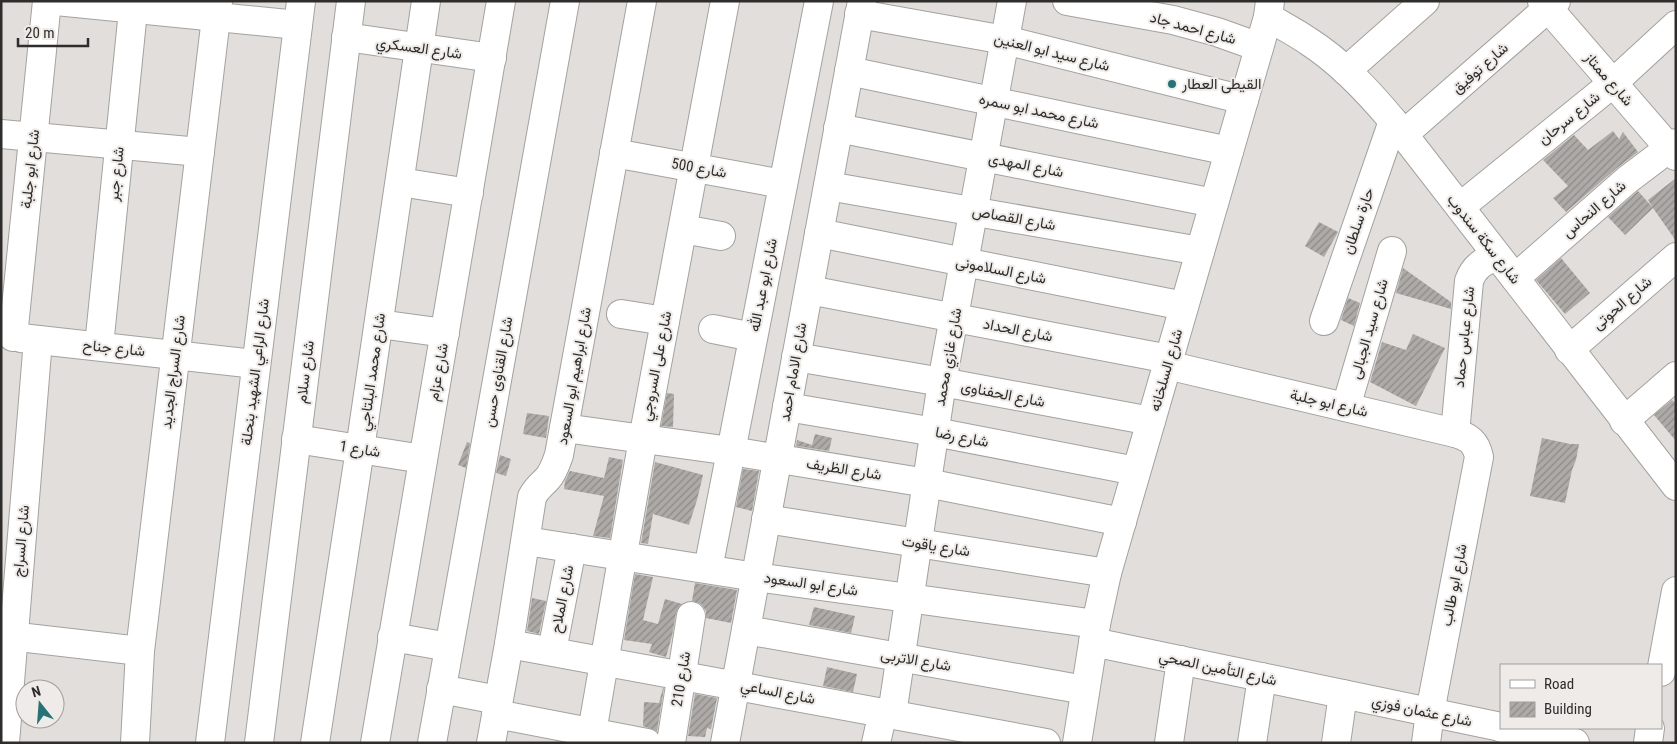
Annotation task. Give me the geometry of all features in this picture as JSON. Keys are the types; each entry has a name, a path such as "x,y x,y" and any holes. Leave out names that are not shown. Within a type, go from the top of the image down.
{"street":[{"name":"شارع ابو جلبة","path":"18,337 33,137 46,1"},
{"path":"56,1 299,13"},
{"name":"شارع سلام","path":"259,743 351,1"},
{"name":"شارع محمد البلتاجي","path":"315,743 426,1"},
{"name":"شارع عزام","path":"375,743 501,1"},
{"name":"شارع القناوى حسن","path":"432,743 565,1"},
{"name":"شارع ابراهيم ابو السعود","path":"491,743 532,497 537,487 548,478 554,469 559,455 642,1"},
{"name":"شارع على السروجي","path":"592,732 642,439 725,1"},
{"name":"شارع غازي محمد","path":"876,743 887,713 901,657 942,382 1012,1"},
{"name":"شارع احمد جاد","path":"1067,1 1173,20 1217,32 1259,47"},
{"path":"1346,71 1425,1"},
{"name":"شارع ابو عبد الله","path":"708,569 783,184 815,2"},
{"name":"شارع ممتاز","path":"1549,4 1613,82 1674,149"},
{"name":"شارع توفيق","path":"1398,128 1549,4"},
{"name":"شارع جبر","path":"99,346 134,5"},
{"name":"شارع سيد ابو العنين","path":"860,8 1005,40 1244,100"},
{"name":"شارع الامام احمد","path":"725,743 860,8"},
{"name":"شارع السراج الجديد","path":"135,743 140,651 217,9"},
{"name":"شارع السلخانه","path":"1077,743 1095,633 1107,574 1269,9"},
{"name":"شارع سكة سندوب","path":"1269,9 1346,71 1371,94 1676,486"},
{"name":"شارع الراعي الشهيد بنحلة","path":"210,743 299,13"},
{"name":"شارع سرحان","path":"1460,207 1613,82 1676,25"},
{"name":"شارع العسكري","path":"346,37 492,58"},
{"name":"شارع محمد ابو سمره","path":"849,71 1229,151"},
{"name":"شارع المهدى","path":"838,128 1214,203"},
{"name":"حارة سلطان","path":"1324,321 1398,128"},
{"path":"1,134 200,152"},
{"name":"شارع النحاس","path":"1514,278 1627,180 1674,149"},
{"name":"شارع 500","path":"614,153 783,184"},
{"path":"400,182 469,193"},
{"name":"شارع القصاص","path":"828,186 1200,250"},
{"path":"682,229 721,236"},
{"name":"شارع السلامونى","path":"819,233 1184,306"},
{"name":"شارع سيد الجبالى","path":"1346,407 1392,251"},
{"name":"شارع عباس حماد","path":"1455,433 1469,281 1472,273 1478,266 1497,256"},
{"name":"شارع الحوتى","path":"1569,350 1676,258"},
{"name":"شارع الحداد","path":"808,290 1168,362"},
{"path":"621,314 665,321"},
{"path":"379,324 445,332"},
{"path":"713,328 753,337"},
{"name":"شارع جناح","path":"18,337 256,364"},
{"name":"شارع السراج","path":"5,743 18,337"},
{"name":"شارع الحفناوى","path":"796,357 942,382 1151,422"},
{"name":"شارع ابو جلبة","path":"1168,362 1455,433 1470,438 1479,457"},
{"path":"1624,421 1676,376"},
{"name":"شارع رضا","path":"787,407 935,432 1136,471"},
{"name":"شارع الظريف","path":"564,428 731,451 927,483 1122,522"},
{"name":"شارع 1","path":"296,440 423,459"},
{"name":"شارع ابو طالب","path":"1426,743 1430,712 1479,457"},
{"name":"شارع ياقوت","path":"766,519 1107,574"},
{"name":"شارع ابو السعود","path":"526,540 756,577 910,598 1095,633"},
{"name":"شارع الملاح","path":"552,651 572,548"},
{"path":"1662,667 1676,591"},
{"name":"شارع 210","path":"671,743 691,616"},
{"name":"شارع الاتربى","path":"746,630 1085,690"},
{"name":"شارع التأمين الصحي","path":"1095,633 1180,660 1344,694"},
{"path":"7,636 140,651"},
{"path":"392,637 449,647"},
{"name":"شارع الساعي","path":"509,644 736,684 1046,743"},
{"path":"1169,743 1180,660"},
{"path":"1252,743 1262,677"},
{"path":"441,689 497,707 592,732 646,743"},
{"path":"1336,743 1344,694"},
{"name":"شارع عثمان فوزي","path":"1344,694 1430,712 1491,730 1575,743"},
{"path":"1648,743 1650,729"}],"building":[{"path":"1613,131 1619,139 1623,132 1638,152 1566,212 1553,198 1568,186 1543,160 1574,135 1588,150"},
{"path":"1676,178 1676,241 1648,200"},
{"path":"1638,191 1653,208 1625,235 1608,217"},
{"path":"1319,222 1338,232 1324,257 1305,246"},
{"path":"1561,258 1590,293 1565,314 1536,280"},
{"path":"1403,268 1451,302 1451,309 1396,293"},
{"path":"1348,298 1360,303 1354,326 1341,320"},
{"path":"1413,334 1445,348 1416,406 1370,382 1382,342 1406,350"},
{"path":"667,393 674,394 673,427 661,426"},
{"path":"1672,400 1676,404 1676,441 1654,415"},
{"path":"527,413 549,416 546,438 523,434"},
{"path":"815,434 832,438 829,451 796,446 797,440 812,445"},
{"path":"1542,438 1579,444 1565,503 1530,496"},
{"path":"467,442 470,443 466,468 458,465"},
{"path":"500,455 511,459 506,476 496,473"},
{"path":"609,457 623,460 610,538 593,536 604,496 564,489 565,481 570,471 604,478"},
{"path":"655,462 703,475 689,525 653,514 648,544 641,543"},
{"path":"743,469 759,471 752,511 736,507"},
{"path":"635,574 653,577 643,620 658,624 665,599 682,604 676,613 666,657 649,652 652,644 624,640"},
{"path":"695,583 737,590 731,623 706,618 706,611 701,604 692,601"},
{"path":"532,598 546,601 539,634 527,631"},
{"path":"814,607 855,616 851,633 809,625"},
{"path":"827,667 857,674 853,692 823,686"},
{"path":"663,688 657,731 643,726 644,702 659,703"},
{"path":"695,694 717,698 711,729 707,728 705,737 688,736"}],"place":[{"name":"القيطى العطار","path":"1172,84"}]}
